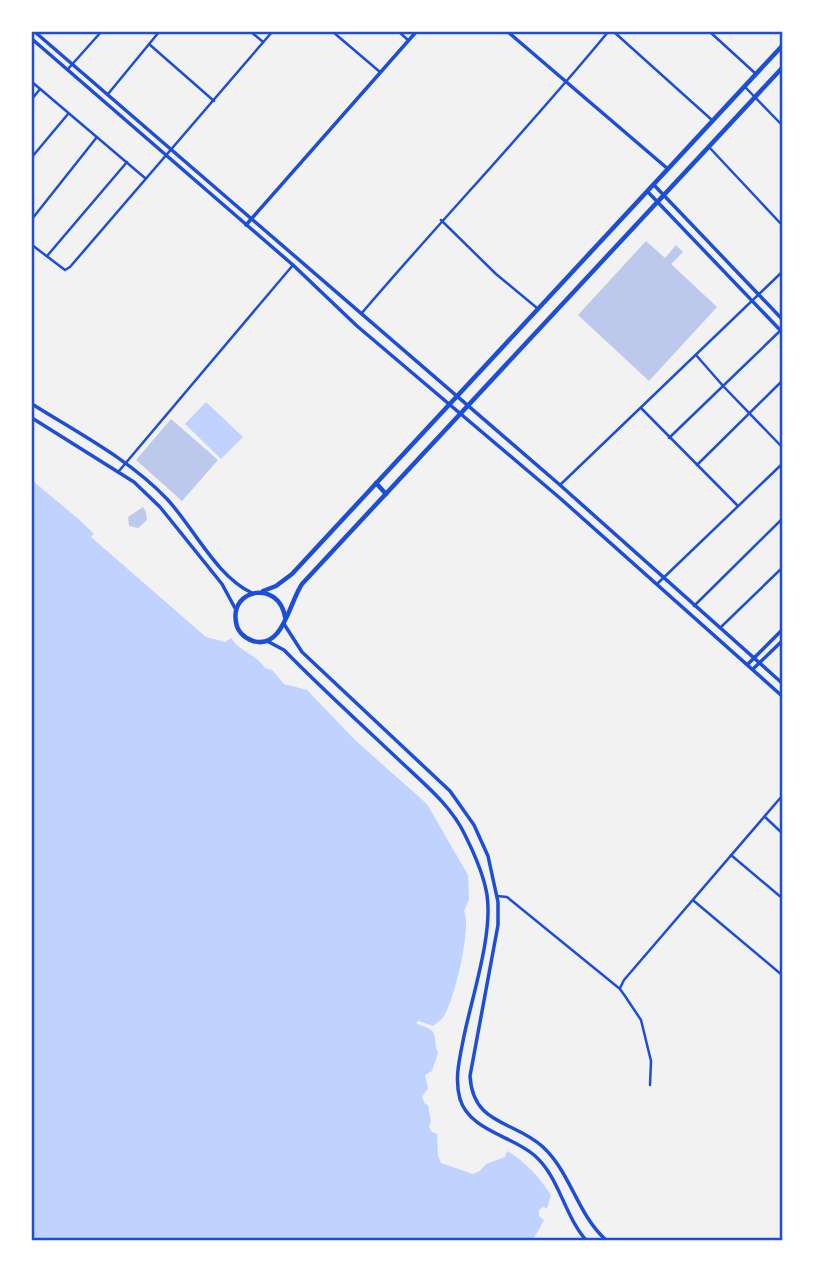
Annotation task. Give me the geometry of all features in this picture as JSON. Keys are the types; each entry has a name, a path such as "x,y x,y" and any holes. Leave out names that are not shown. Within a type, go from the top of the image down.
{"main road":[{"path":"37,32 560,485 782,683"},
{"path":"246,225 415,32"},
{"path":"508,32 668,169"},
{"path":"32,39 782,695"},
{"path":"586,1241 574,1225 553,1181 539,1160 514,1142 476,1122 465,1111 460,1099 458,1070 488,913 487,894 464,833 432,791 284,650 267,641 252,641 240,632 235,618 236,611 242,600 252,593 276,586 292,574 782,46"},
{"path":"267,641 278,635 302,584 782,68"},
{"path":"654,185 782,319"},
{"path":"648,191 782,331"},
{"path":"32,404 125,462 167,499 237,585 252,593"},
{"path":"32,418 134,482 160,507 222,584 236,611"},
{"path":"376,483 386,494"},
{"path":"260,592 275,597 285,617"},
{"path":"284,624 302,652 450,791 481,839 497,896 498,925 470,1076 471,1088 486,1115 539,1143 549,1152 587,1220 606,1241"},
{"path":"748,664 782,630"},
{"path":"753,669 782,641"},
{"path":"471,1002 483,1004"}],"street":[{"path":"67,70 100,32"},
{"path":"108,94 159,32"},
{"path":"251,32 263,42"},
{"path":"32,245 65,270 272,32"},
{"path":"333,32 380,72"},
{"path":"399,32 408,40"},
{"path":"361,314 608,32"},
{"path":"614,32 713,121"},
{"path":"710,32 757,74"},
{"path":"149,44 214,101"},
{"path":"32,82 145,178"},
{"path":"745,87 782,125"},
{"path":"32,99 40,89"},
{"path":"32,157 68,113"},
{"path":"32,219 97,137"},
{"path":"709,147 782,225"},
{"path":"47,257 127,162"},
{"path":"441,220 496,274 538,309"},
{"path":"119,472 293,265"},
{"path":"560,485 782,272"},
{"path":"669,438 782,331"},
{"path":"695,355 782,447"},
{"path":"697,465 782,381"},
{"path":"640,407 737,505"},
{"path":"657,584 782,464"},
{"path":"694,606 782,519"},
{"path":"720,627 782,568"},
{"path":"620,989 624,980 782,796"},
{"path":"765,817 782,833"},
{"path":"731,855 782,898"},
{"path":"497,896 507,897 620,989 640,1020 651,1060 650,1085"},
{"path":"692,900 782,975"}],"water":[{"path":"206,402 243,437 221,459 185,424"},
{"path":"32,480 87,527 94,534 91,537 206,637 225,642 231,638 265,668 272,670 284,684 307,690 355,740 427,804 468,875 469,899 464,911 466,931 461,962 449,1006 443,1017 433,1026 419,1021 416,1023 432,1031 438,1053 432,1071 425,1075 428,1088 422,1097 428,1105 431,1121 429,1127 437,1134 441,1163 473,1174 486,1164 505,1157 507,1151 532,1170 551,1195 547,1208 539,1210 539,1216 544,1220 533,1240 32,1240"}],"building":[{"path":"646,241 665,258 676,245 683,252 671,264 717,307 649,381 578,315"},
{"path":"171,419 218,460 182,501 136,460"},
{"path":"143,507 147,520 138,528 129,526 128,517"}]}
